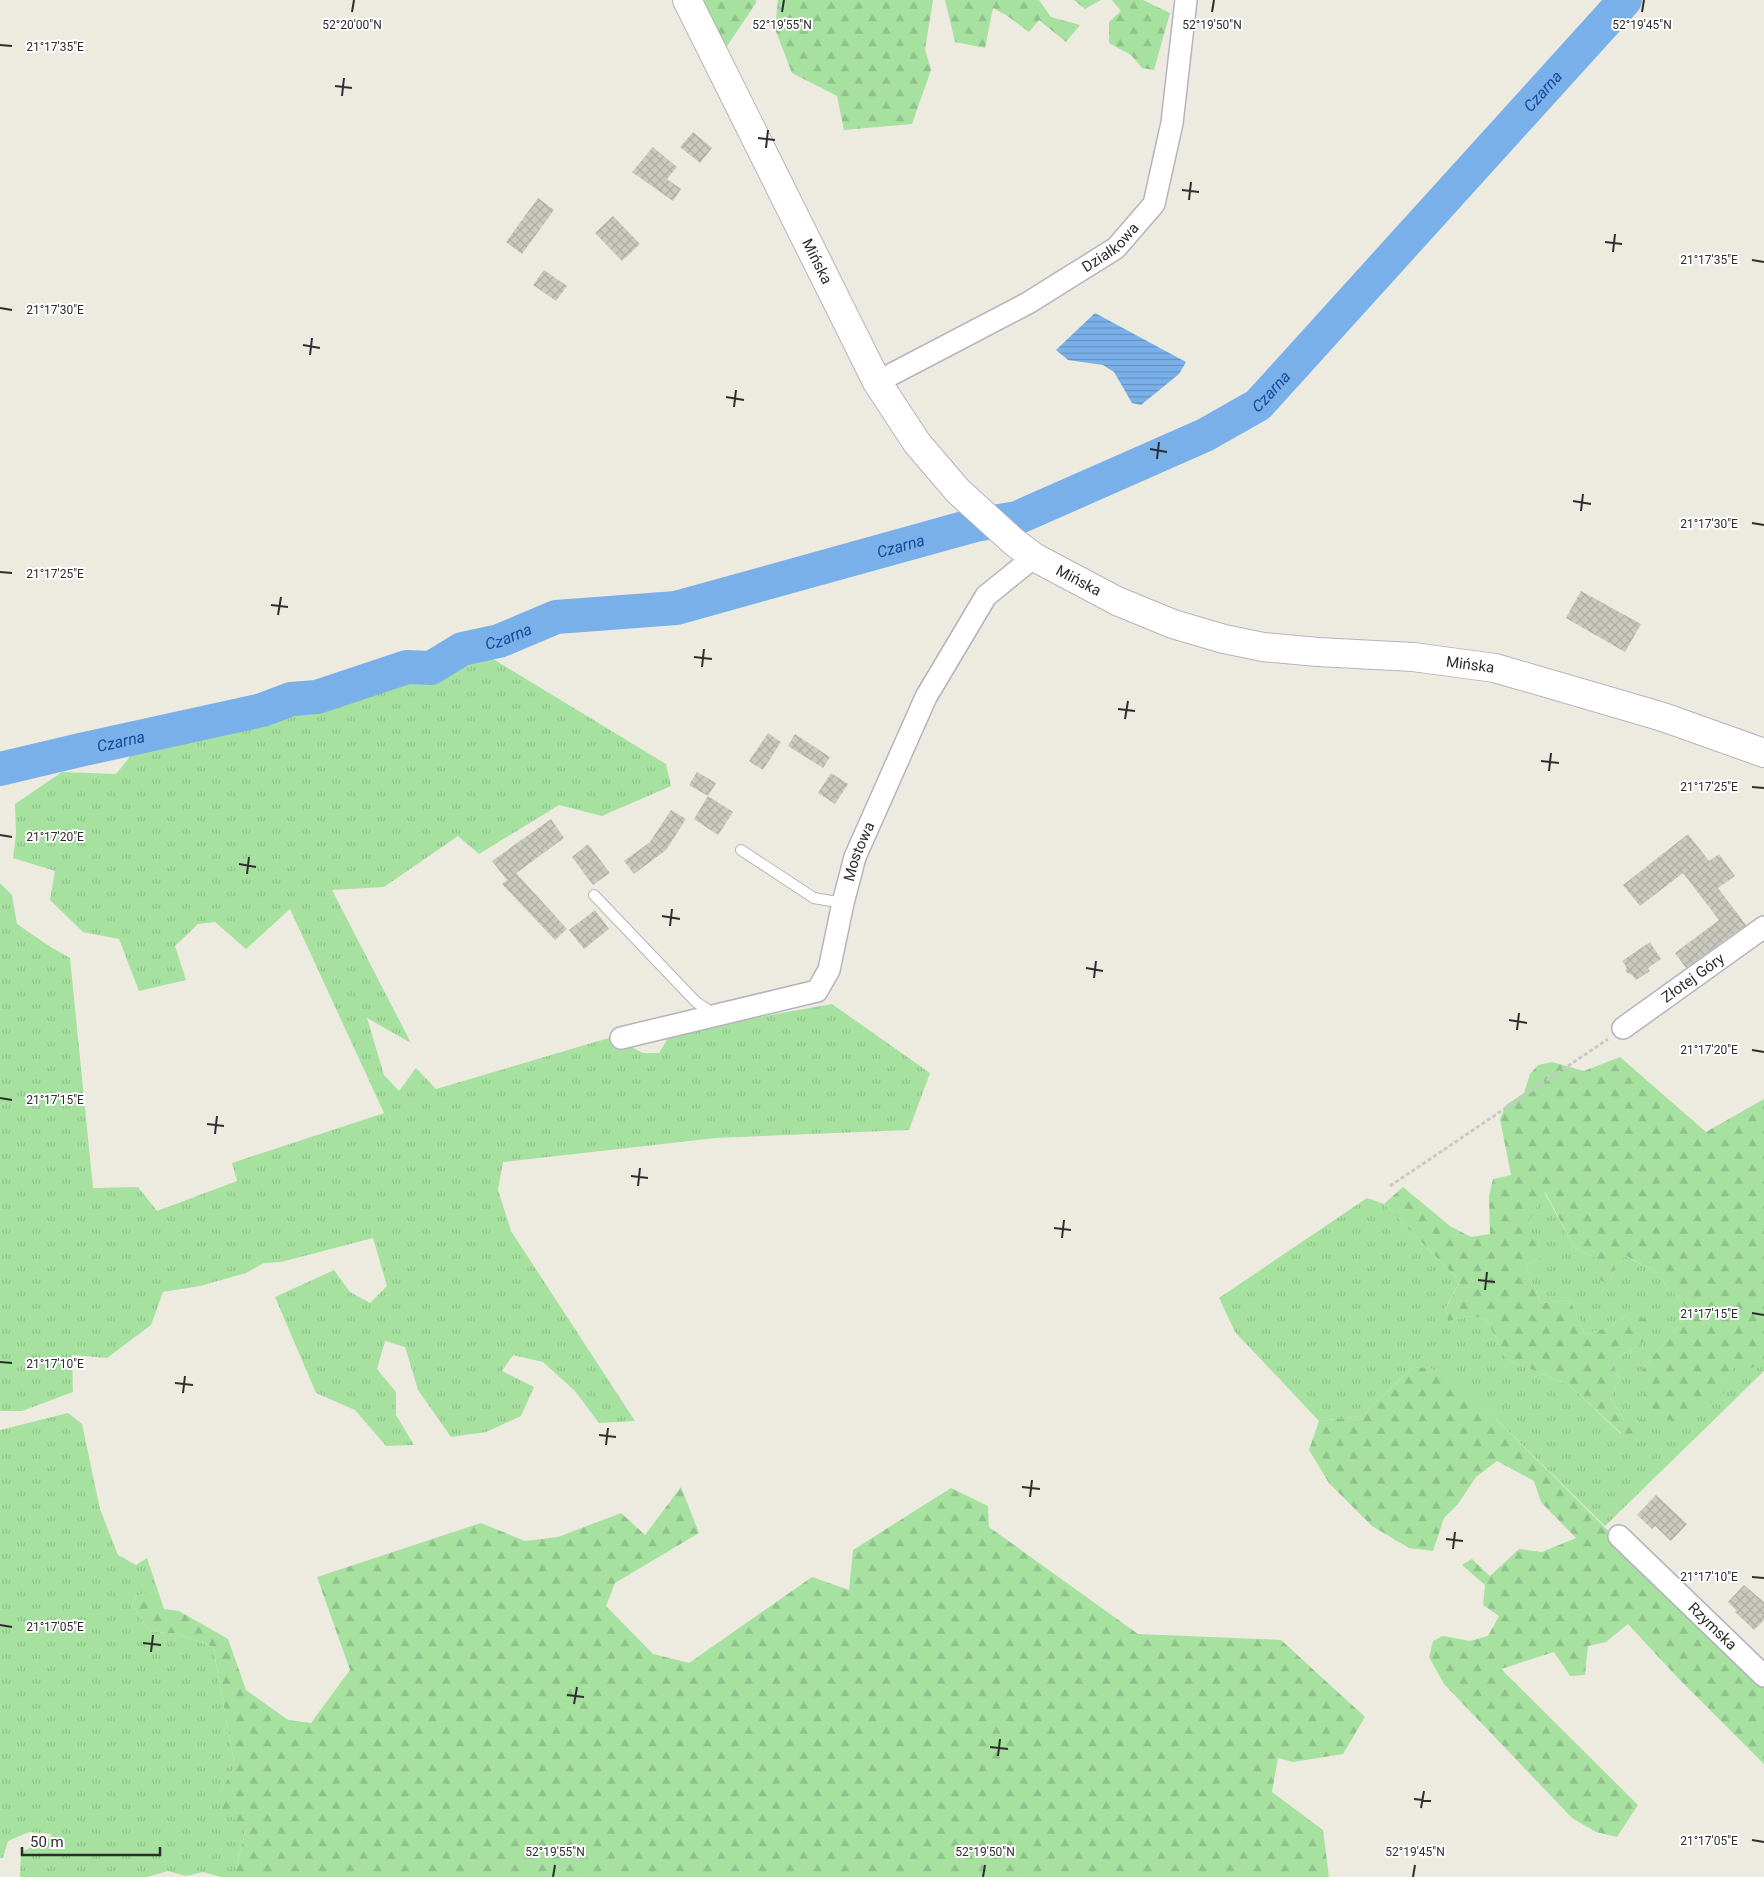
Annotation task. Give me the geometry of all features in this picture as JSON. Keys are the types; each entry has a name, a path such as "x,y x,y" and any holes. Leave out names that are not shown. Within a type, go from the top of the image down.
{"street":[{"name":"Mińska","path":"687,0 878,382 917,443 958,491 1024,550 1117,601 1173,624 1224,639 1272,648 1413,657 1495,668 1663,718 1764,753"},
{"name":"Działkowa","path":"878,382 1028,303 1116,248 1154,204 1172,123 1186,0"},
{"name":"Mostowa","path":"621,1038 817,991 828,970 855,857 926,696 986,596 1024,550"},
{"name":"Złotej Góry","path":"1623,1028 1764,927"},
{"name":"Rzymska","path":"1619,1536 1764,1676"}],"lane":[{"path":"741,850 814,898 843,903"},
{"path":"594,895 696,1002 716,1015"}],"path":[{"path":"1390,1186 1623,1028"}],"green space":[{"path":"699,0 756,0 756,3 725,49"},
{"path":"778,0 933,0 925,49 931,70 912,124 844,130 837,96 792,73 775,29"},
{"path":"945,0 1039,0 1051,17 1080,25 1066,42 1039,20 1029,32 993,8 985,48 955,42"},
{"path":"1074,0 1101,0 1085,9"},
{"path":"1112,0 1143,0 1170,13 1154,70 1142,68 1131,55 1109,43 1109,22 1121,11"},
{"path":"485,654 666,764 671,786 602,816 559,805 479,854 458,836 384,887 332,890 411,1043 367,1018 384,1075 399,1091 416,1068 436,1089 612,1037 643,1053 659,1053 671,1033 832,1004 930,1073 909,1130 716,1138 503,1162 498,1190 511,1231 635,1421 599,1423 575,1391 543,1362 513,1355 502,1371 534,1387 521,1416 486,1432 451,1437 418,1390 405,1347 385,1341 377,1369 396,1392 396,1415 414,1445 386,1446 355,1410 316,1393 275,1297 334,1270 350,1292 370,1303 387,1286 373,1238 281,1262 264,1263 246,1273 200,1286 163,1292 151,1325 107,1358 72,1355 73,1392 22,1411 0,1411 0,883 12,895 17,924 70,958 93,1188 138,1187 157,1211 237,1181 232,1163 384,1113 290,909 246,949 215,922 198,924 175,946 186,980 139,991 119,939 83,932 50,900 55,871 13,858 16,835 15,804 62,772 116,774 133,753 247,726 392,684 431,684 453,664"},
{"path":"1620,1057 1706,1132 1764,1099 1764,1367 1734,1368 1723,1380 1724,1393 1679,1426 1646,1404 1640,1372 1687,1315 1685,1306 1653,1270 1626,1256 1615,1265 1609,1285 1594,1276 1595,1258 1575,1248 1545,1192 1525,1228 1545,1254 1526,1266 1541,1303 1570,1300 1585,1334 1607,1328 1631,1313 1649,1321 1646,1340 1615,1360 1614,1369 1620,1379 1610,1397 1624,1419 1650,1421 1651,1433 1622,1434 1569,1385 1507,1359 1486,1319 1471,1316 1448,1321 1445,1310 1460,1281 1384,1204 1403,1187 1450,1226 1471,1237 1490,1234 1489,1196 1493,1179 1511,1175 1500,1119 1506,1105 1524,1093 1530,1074 1538,1065 1552,1062 1584,1071"},
{"path":"1544,1192 1575,1248 1595,1258 1609,1285 1615,1265 1625,1256 1653,1270 1685,1306 1687,1315 1640,1372 1723,1380 1734,1367 1764,1367 1764,1371 1605,1526 1498,1421 1455,1382 1428,1367 1412,1368 1361,1416 1319,1421 1235,1332 1219,1298 1367,1198 1384,1204 1460,1281 1445,1309 1448,1321 1471,1316 1486,1319 1507,1359 1569,1385 1621,1434 1624,1419 1610,1397 1620,1379 1614,1369 1615,1360 1646,1340 1631,1313 1607,1328 1585,1334 1570,1300 1541,1303 1526,1266 1545,1254 1524,1228"},
{"path":"1428,1367 1455,1381 1498,1421 1764,1686 1764,1764 1677,1677 1628,1624 1606,1642 1588,1646 1585,1675 1570,1676 1554,1652 1501,1669 1638,1805 1617,1837 1596,1832 1572,1818 1444,1684 1429,1657 1433,1641 1443,1636 1470,1641 1488,1636 1499,1616 1483,1605 1485,1585 1462,1565 1472,1559 1490,1576 1519,1549 1542,1552 1576,1538 1541,1502 1534,1481 1497,1461 1476,1477 1458,1504 1444,1518 1433,1551 1409,1548 1372,1526 1329,1483 1309,1450 1319,1421 1361,1416 1412,1368"},
{"path":"68,1413 82,1424 100,1509 118,1555 136,1565 147,1558 164,1609 137,1595 132,1604 149,1631 178,1634 213,1647 235,1767 220,1792 246,1828 234,1877 221,1877 203,1872 186,1876 168,1871 147,1877 20,1877 21,1852 47,1840 52,1834 29,1832 8,1841 3,1858 0,1858 0,1430"},
{"path":"681,1487 699,1533 615,1583 606,1606 653,1654 689,1663 812,1577 849,1590 853,1550 951,1488 988,1506 989,1527 1138,1634 1281,1640 1365,1717 1343,1754 1293,1762 1278,1758 1272,1792 1323,1830 1329,1877 234,1877 246,1828 221,1809 220,1792 235,1767 213,1647 178,1634 149,1631 132,1604 137,1595 148,1592 164,1609 179,1611 228,1639 246,1690 288,1720 311,1723 350,1670 317,1577 481,1523 525,1541 558,1537 621,1513 645,1535"}],"water":[{"path":"1095,313 1186,362 1179,374 1141,405 1132,403 1114,372 1103,365 1068,360 1056,350"}],"building":[{"path":"693,132 712,148 700,163 680,147"},
{"path":"653,147 677,167 667,179 681,189 673,201 632,172"},
{"path":"538,198 554,210 522,254 506,242"},
{"path":"613,216 640,244 622,261 595,233"},
{"path":"544,270 567,286 556,301 533,285"},
{"path":"1581,591 1641,624 1625,652 1566,618"},
{"path":"768,733 781,742 763,770 749,761"},
{"path":"795,734 830,757 823,768 788,746"},
{"path":"697,772 716,783 708,796 689,785"},
{"path":"831,773 848,784 835,804 818,793"},
{"path":"708,796 733,812 718,835 694,819"},
{"path":"671,810 686,819 666,850 634,874 624,861 650,842"},
{"path":"551,819 564,838 507,880 492,861"},
{"path":"1688,834 1709,861 1719,854 1735,876 1718,888 1746,925 1686,968 1675,953 1719,920 1683,873 1640,906 1623,885"},
{"path":"588,844 610,873 593,885 572,857"},
{"path":"516,873 567,929 555,940 502,884"},
{"path":"595,910 609,929 584,949 569,930"},
{"path":"1650,942 1661,959 1648,968 1650,971 1636,980 1626,972 1626,966 1622,961"},
{"path":"1656,1495 1687,1524 1671,1541 1655,1526 1652,1529 1637,1515"},
{"path":"1744,1585 1764,1602 1764,1620 1754,1630 1735,1612 1736,1610 1728,1602"}],"waterway":[{"name":"Czarna","path":"0,769 262,710 291,699 317,697 407,667 431,668 462,649 499,641 556,617 676,608 975,525 1017,518 1205,435 1258,405 1625,0"}]}
